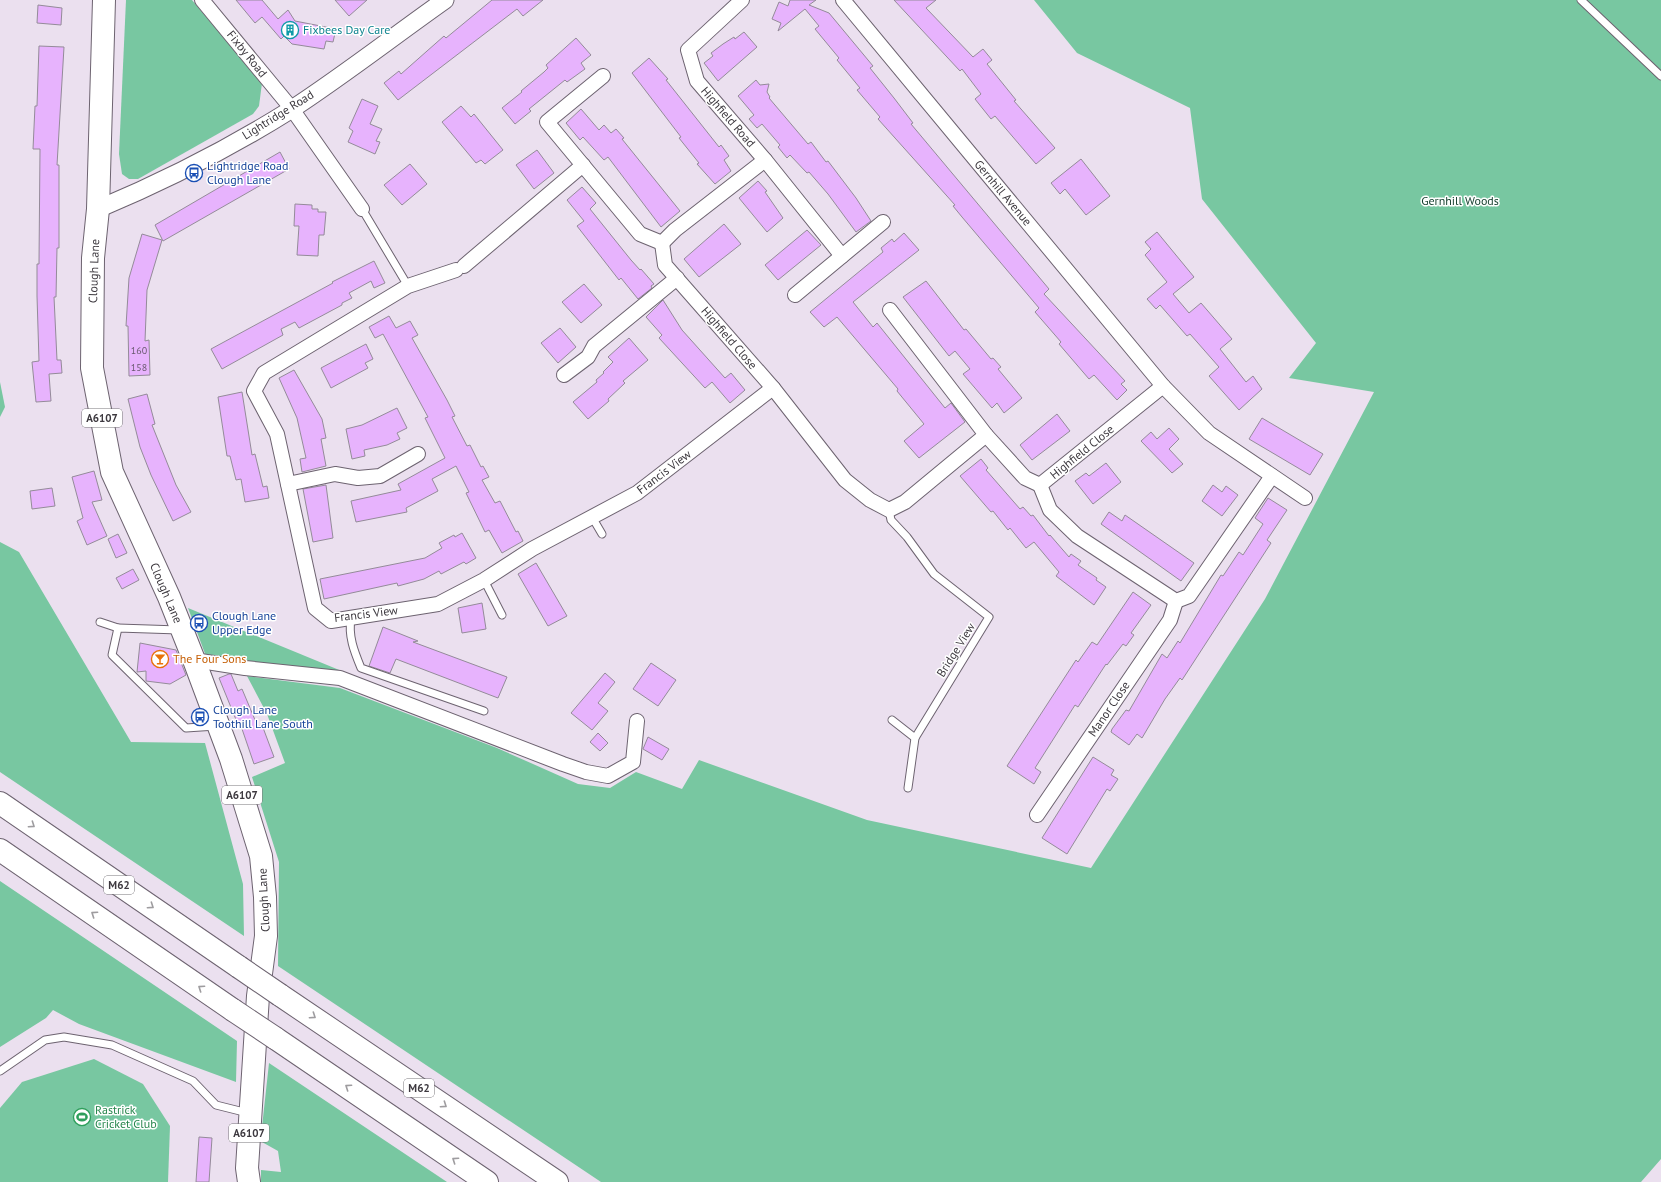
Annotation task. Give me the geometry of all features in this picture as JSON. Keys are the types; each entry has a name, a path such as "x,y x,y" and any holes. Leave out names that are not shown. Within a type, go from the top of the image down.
{"main road":[{"name":"Clough Lane","path":"104,0 98,209 93,258 92,368 112,472 194,660 231,758 261,856 265,897 266,936 258,996 247,1168 249,1182"},
{"name":"M62","path":"0,803 280,995 557,1182"},
{"path":"0,850 487,1182"}],"street":[{"name":"Fixby Road","path":"202,0 292,108 362,209"},
{"name":"Lightridge Road","path":"98,209 148,188 223,149 292,108 445,0"},
{"name":"Highfield Road","path":"742,0 688,50 697,81 765,160 842,256"},
{"name":"Gernhill Avenue","path":"843,0 1163,386 1208,433 1305,498"},
{"path":"604,76 547,122 640,234 662,243 675,230 765,160"},
{"name":"Francis View","path":"582,164 460,268 408,286 264,373 254,391 277,434 315,608 331,621 438,604 484,580 532,549 637,493 773,388"},
{"path":"794,295 883,222"},
{"name":"Highfield Close","path":"662,243 665,265 773,388 845,480 870,500 889,510"},
{"path":"564,375 588,357 594,346 677,278"},
{"name":"Highfield Close","path":"890,310 986,435 1025,478 1040,485 1163,386"},
{"path":"889,510 905,502 986,435"},
{"path":"288,484 335,474 358,478 380,476 418,454"},
{"path":"1040,485 1050,510 1077,536 1176,601 1189,596 1272,476"},
{"name":"Manor Close","path":"1037,815 1170,620 1176,601"},
{"path":"194,660 245,668 340,678 563,764 586,772 608,776 633,762 637,721"}],"lane":[{"path":"1581,0 1661,76"},
{"path":"362,209 408,286"},
{"name":"Bridge View","path":"889,510 891,520 907,537 934,574 989,617 915,738 908,788"},
{"path":"592,516 602,534"},
{"path":"484,580 502,615"},
{"path":"351,618 349,629 353,650 361,668 484,711"},
{"path":"100,622 118,628 182,630"},
{"path":"118,628 112,655 186,728 218,725"},
{"path":"892,720 915,738"},
{"path":"0,1072 45,1040 64,1037 112,1045 193,1081 216,1105 250,1114"}],"green space":[{"path":"126,0 192,0 262,83 259,106 253,114 138,179 129,179 122,174 119,154"},
{"name":"Gernhill Woods","path":"1034,0 1661,0 1661,1159 1641,1182 601,1182 278,966 279,862 252,777 285,763 267,714 247,676 340,688 497,748 578,784 610,788 636,772 682,789 699,760 867,820 1091,868 1265,599 1374,392 1289,378 1316,343 1202,199 1190,108 1077,53"},
{"path":"0,382 5,407 0,417"},
{"path":"0,542 19,552 131,742 205,743 243,884 244,936 0,772"},
{"path":"188,608 349,674 207,659"},
{"path":"0,881 237,1041 236,1082 79,1024 53,1010 46,1018 0,1047"},
{"name":"Rastrick Cricket Club","path":"94,1059 143,1084 170,1126 168,1182 0,1182 0,1108 22,1082"},
{"path":"269,1063 447,1182 261,1182 261,1170 281,1172 278,1151 262,1142 262,1127"}],"building":[{"path":"236,0 262,0 278,19 288,10 295,21 336,29 333,42 326,41 324,49 292,44 284,36 281,39 262,17 255,23"},
{"path":"335,0 367,0 349,16"},
{"path":"492,0 543,0 523,16 517,9 398,100 384,83 399,71 401,74 444,36 446,38"},
{"path":"790,0 816,0 809,5 829,13 873,66 870,68 913,123 911,124 1049,289 1044,294 1125,381 1121,384 1127,390 1117,400 1094,375 1089,379 1059,344 1061,342 1035,312 1039,308 953,206 955,205 878,119 880,117 857,90 860,88 837,60 839,58 815,29 819,26 805,9 778,31 781,23 772,19 779,2 788,6"},
{"path":"894,0 936,0 926,8 973,57 983,49 992,60 987,64 1016,100 1014,101 1055,148 1036,164 995,116 991,119 975,99 981,94 962,69 960,71"},
{"path":"38,5 62,8 61,25 37,23"},
{"path":"744,32 757,47 718,81 704,63 713,56 711,53"},
{"path":"576,38 591,55 581,63 585,69 567,82 565,80 529,109 531,111 515,124 502,108 544,72 548,68 546,65"},
{"path":"39,46 64,47 57,165 59,165 59,248 57,248 56,297 54,297 57,360 61,360 62,373 49,374 51,401 36,402 32,362 39,361 37,264 39,264 40,149 33,149 35,106 37,106"},
{"path":"649,58 668,79 666,80 719,147 721,145 729,156 724,160 731,171 715,184 697,164 699,163 679,138 681,137 632,73"},
{"path":"756,80 760,85 769,84 767,92 770,97 769,98 808,144 811,142 826,162 828,161 856,198 871,221 856,232 828,194 809,172 807,173 790,155 787,158 778,147 780,145 762,124 757,128 749,119 754,115 738,96"},
{"path":"362,99 378,106 370,124 382,129 376,141 380,142 375,154 348,142 353,131 349,128"},
{"path":"461,106 471,117 474,114 503,150 485,164 481,160 476,163 442,122"},
{"path":"581,109 599,130 604,125 611,133 616,129 624,138 622,139 680,211 661,227 608,157 604,160 583,137 580,140 566,123"},
{"path":"537,150 554,173 534,189 516,165"},
{"path":"280,152 289,169 163,241 155,225"},
{"path":"1081,159 1110,196 1086,215 1065,189 1060,194 1051,183"},
{"path":"410,164 427,184 402,205 384,185"},
{"path":"758,181 767,191 765,192 783,218 767,232 739,198"},
{"path":"582,187 596,203 590,209 631,260 654,284 651,286 652,288 638,299 621,278 619,280 577,226 584,221 567,200"},
{"path":"295,204 312,205 312,209 318,209 318,212 326,212 324,235 319,235 318,256 297,255 299,226 294,226"},
{"path":"724,224 741,244 699,277 684,259"},
{"path":"807,230 821,245 778,280 765,265"},
{"path":"1157,232 1194,277 1173,294 1189,313 1201,303 1232,339 1220,349 1246,382 1253,376 1262,389 1239,410 1209,376 1219,367 1190,334 1187,336 1160,305 1156,309 1147,299 1167,282 1145,255 1151,249 1145,242"},
{"path":"904,233 919,250 853,302 873,327 877,323 945,408 951,403 965,422 919,458 904,441 924,424 897,391 898,389 837,317 824,327 810,312 883,252 881,248 892,239 894,242"},
{"path":"142,234 162,240 147,290 145,341 149,340 150,375 129,376 128,326 126,326 129,278"},
{"path":"374,261 385,283 374,288 371,281 349,293 352,298 342,303 342,305 299,328 295,322 281,329 283,335 222,369 211,349 333,283 332,282"},
{"path":"926,281 964,330 966,329 991,359 993,358 1001,367 998,369 1022,398 1004,413 997,403 992,408 963,374 970,369 955,351 949,356 903,297"},
{"path":"584,284 602,305 581,323 562,302"},
{"path":"663,300 682,330 725,378 731,373 745,390 730,403 712,382 705,388 659,338 662,335 646,317"},
{"path":"389,316 396,328 410,321 418,335 412,338 447,400 455,416 452,417 467,446 470,445 481,467 483,466 489,477 482,480 495,503 500,501 516,532 518,531 523,541 502,553 489,530 485,532 466,493 469,492 456,466 432,479 438,491 406,508 407,512 356,522 351,501 401,490 398,484 445,458 425,418 428,417 383,334 375,338 369,327"},
{"path":"560,328 576,347 558,363 541,343"},
{"path":"629,338 648,360 623,381 625,383 608,399 609,401 588,419 573,402 597,382 596,380 613,362 608,357"},
{"path":"366,344 373,359 365,363 368,368 331,388 321,368"},
{"path":"294,370 322,419 326,438 321,439 326,466 302,472 300,459 306,458 297,418 279,378"},
{"path":"242,392 252,455 255,454 263,487 267,486 269,498 245,502 241,479 236,480 230,456 227,456 218,397"},
{"path":"147,394 155,424 152,425 176,485 191,512 173,521 151,475 140,447 128,399"},
{"path":"397,408 407,428 397,433 400,439 387,445 364,450 365,456 352,459 346,429 362,425"},
{"path":"1057,414 1070,431 1032,460 1020,445"},
{"path":"1262,418 1323,454 1310,475 1249,439"},
{"path":"1169,428 1179,439 1169,449 1183,464 1172,473 1141,441 1151,432 1157,439"},
{"path":"981,459 988,468 986,470 1020,509 1023,507 1031,516 1033,515 1049,536 1050,535 1069,557 1071,554 1081,561 1078,565 1097,578 1096,580 1106,587 1094,605 1056,576 1059,572 1034,542 1026,548 1010,528 1008,530 993,511 991,512 960,476"},
{"path":"1106,463 1121,482 1093,504 1075,481 1086,473 1089,476"},
{"path":"94,471 102,500 92,502 107,536 87,545 77,521 83,518 72,477"},
{"path":"326,485 333,538 313,542 303,489"},
{"path":"1213,485 1222,492 1226,486 1238,495 1222,516 1202,501"},
{"path":"52,488 55,506 32,509 30,491"},
{"path":"1268,498 1287,510 1267,540 1271,543 1182,680 1180,678 1165,699 1142,738 1137,734 1129,745 1111,732 1112,729 1126,710 1129,711 1162,654 1167,658 1178,641 1180,643 1221,575 1223,576 1239,552 1243,555 1263,524 1255,518"},
{"path":"1109,512 1122,521 1125,515 1194,563 1181,581 1101,524"},
{"path":"462,533 476,558 466,564 464,562 441,574 439,571 424,579 398,586 397,583 324,599 320,579 425,558 442,548 439,543 454,535 455,537"},
{"path":"118,534 127,553 116,558 108,539"},
{"path":"536,563 567,616 548,626 518,574"},
{"path":"133,569 139,580 122,589 116,578"},
{"path":"1133,592 1151,605 1131,633 1134,635 1126,646 1123,644 1107,665 1106,664 1078,707 1075,705 1035,768 1041,772 1034,784 1007,766 1076,660 1078,662 1092,642 1097,645"},
{"path":"482,603 486,629 462,633 458,608"},
{"path":"383,627 418,641 413,642 507,677 498,698 396,659 390,673 369,666"},
{"name":"The Four Sons","path":"140,643 176,650 186,675 170,684 146,681 146,671 137,672"},
{"path":"651,663 676,680 658,706 633,689"},
{"path":"605,673 615,682 598,703 608,711 592,730 571,713"},
{"path":"231,674 238,691 242,689 258,727 262,725 274,757 254,764 241,726 239,727 219,678"},
{"path":"598,733 608,743 600,751 590,742"},
{"path":"648,737 669,749 662,760 643,749"},
{"path":"1093,757 1114,770 1111,775 1118,779 1110,791 1107,789 1067,854 1042,838"},
{"path":"199,1137 212,1138 209,1182 196,1182"}],"place":[{"name":"Fixbees Day Care","path":"290,30"},
{"name":"Lightridge Road Clough Lane","path":"194,173"},
{"name":"Clough Lane Upper Edge","path":"199,623"},
{"name":"The Four Sons","path":"160,659"},
{"name":"Clough Lane Toothill Lane South","path":"200,717"},
{"name":"Rastrick Cricket Club","path":"82,1117"}]}
